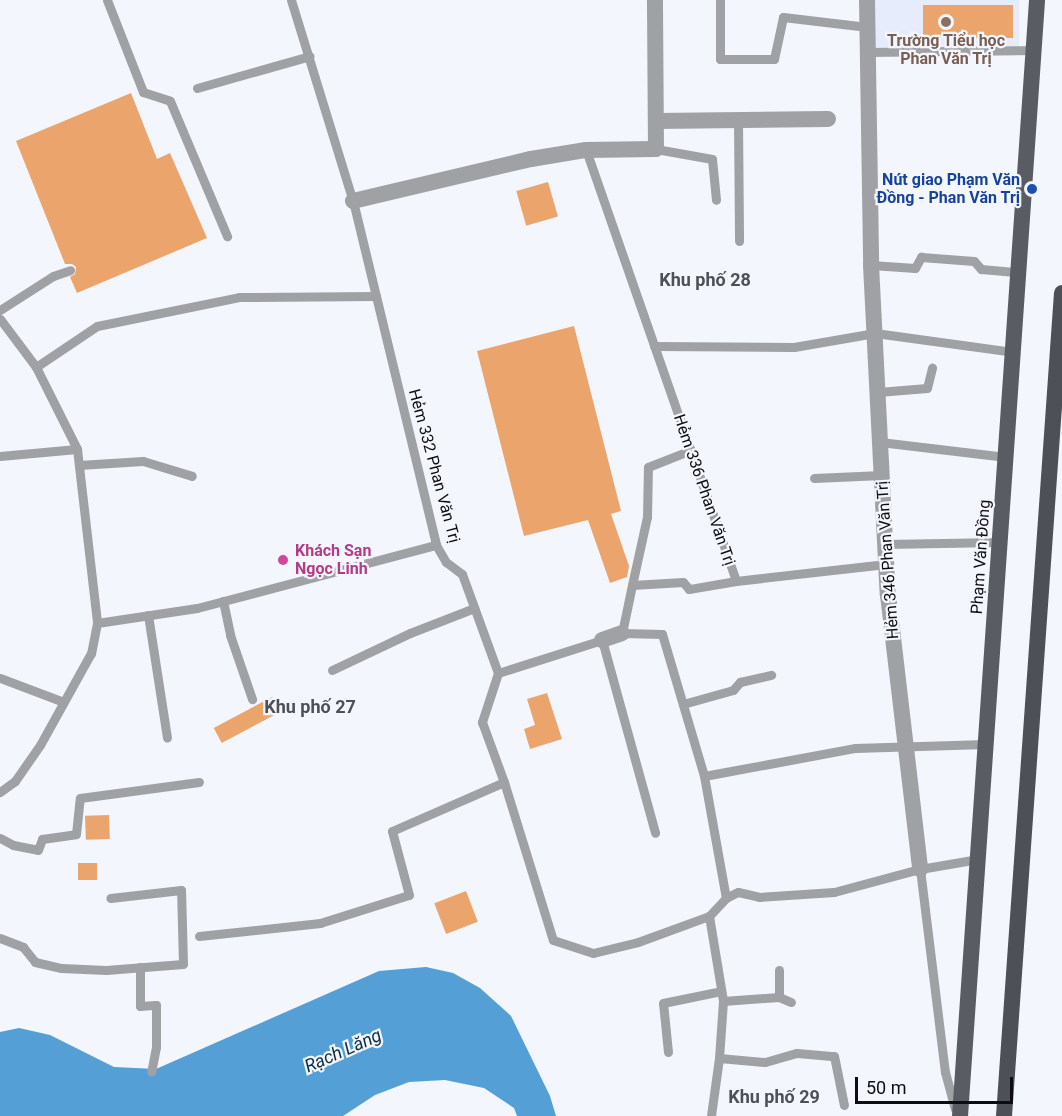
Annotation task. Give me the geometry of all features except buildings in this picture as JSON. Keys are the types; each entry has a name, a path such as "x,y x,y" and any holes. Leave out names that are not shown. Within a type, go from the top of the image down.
{"highway":[{"path":"1004,1116 1062,293"}],"main road":[{"name":"Phạm Văn Đồng","path":"959,1116 1037,0"}],"street":[{"path":"352,201 531,159 586,150 656,149 655,0"},
{"name":"Hẻm 346 Phan Văn Trị","path":"867,0 871,265 886,564 920,869"},
{"path":"656,121 828,119"},
{"path":"602,640 622,633"}],"lane":[{"path":"107,0 143,92 170,101 226,236"},
{"name":"Hẻm 332 Phan Văn Trị","path":"291,0 310,56 352,201 436,545 446,562 462,574 498,673"},
{"path":"720,0 720,58 774,59 783,17 867,27"},
{"path":"867,52 1034,50"},
{"path":"197,88 310,56"},
{"path":"738,120 739,241"},
{"path":"656,149 712,159 716,200"},
{"name":"Hẻm 336 Phan Văn Trị","path":"586,150 736,581 689,589 682,582 632,585"},
{"path":"871,265 915,268 921,257 974,261 981,269 1019,272"},
{"path":"0,310 53,276 70,270"},
{"path":"36,367 97,326 239,297 376,296"},
{"path":"0,319 36,367 76,449 97,623 91,653 64,702 15,781 0,792"},
{"path":"654,346 794,347 875,333 1013,352"},
{"path":"878,392 927,388 932,368"},
{"path":"880,442 1006,457"},
{"path":"0,456 76,449"},
{"path":"691,450 648,467 647,517 622,633 662,634 704,776 726,898"},
{"path":"79,465 143,461 192,476"},
{"path":"814,478 882,474"},
{"path":"885,544 1000,542"},
{"path":"97,623 223,601 436,545"},
{"path":"736,581 886,564"},
{"path":"223,601 230,635 252,699"},
{"path":"332,670 410,633 474,608"},
{"path":"148,615 167,738"},
{"path":"656,833 602,640 498,673 482,722 504,782 553,940 593,952 638,942 709,916 726,898 738,892 759,897 834,892 920,869 978,859"},
{"path":"683,704 733,690 740,682 771,675"},
{"path":"0,678 64,702"},
{"path":"704,776 855,748 986,744"},
{"path":"0,838 13,845 38,850 42,839 76,834 80,798 199,782"},
{"path":"199,936 320,922 409,895 392,831 504,782"},
{"name":"Hẻm 346 Phan Văn Trị","path":"920,869 945,1072 959,1116"},
{"path":"1,940 23,947 35,962 61,968 106,970 183,964 181,890 110,898"},
{"path":"709,916 722,996 720,1058 711,1116"},
{"path":"140,967 140,1006 156,1005 156,1047 151,1072"},
{"path":"779,970 779,997"},
{"path":"668,1052 663,1003 722,996 779,997 791,1002"},
{"path":"720,1058 765,1062 797,1053 834,1056 844,1105"}],"shaded area":[{"name":"Trường Tiểu học Phan Văn Trị","path":"873,0 1019,0 1019,48 873,48"}],"water":[{"name":"Rạch Lăng","path":"426,967 453,973 480,988 511,1016 550,1096 556,1116 517,1116 514,1108 484,1088 445,1080 409,1082 375,1095 343,1116 0,1116 0,1032 19,1028 50,1035 114,1067 156,1069 379,971"}],"place":[{"name":"Trường Tiểu học Phan Văn Trị","path":"946,22"},
{"name":"Nút giao Phạm Văn Đồng - Phan Văn Trị","path":"1032,189"},
{"name":"Khách Sạn Ngọc Linh","path":"283,560"}],"district":[{"name":"Khu phố 28","path":"705,280"},
{"name":"Khu phố 27","path":"310,707"},
{"name":"Khu phố 29","path":"774,1097"}]}
